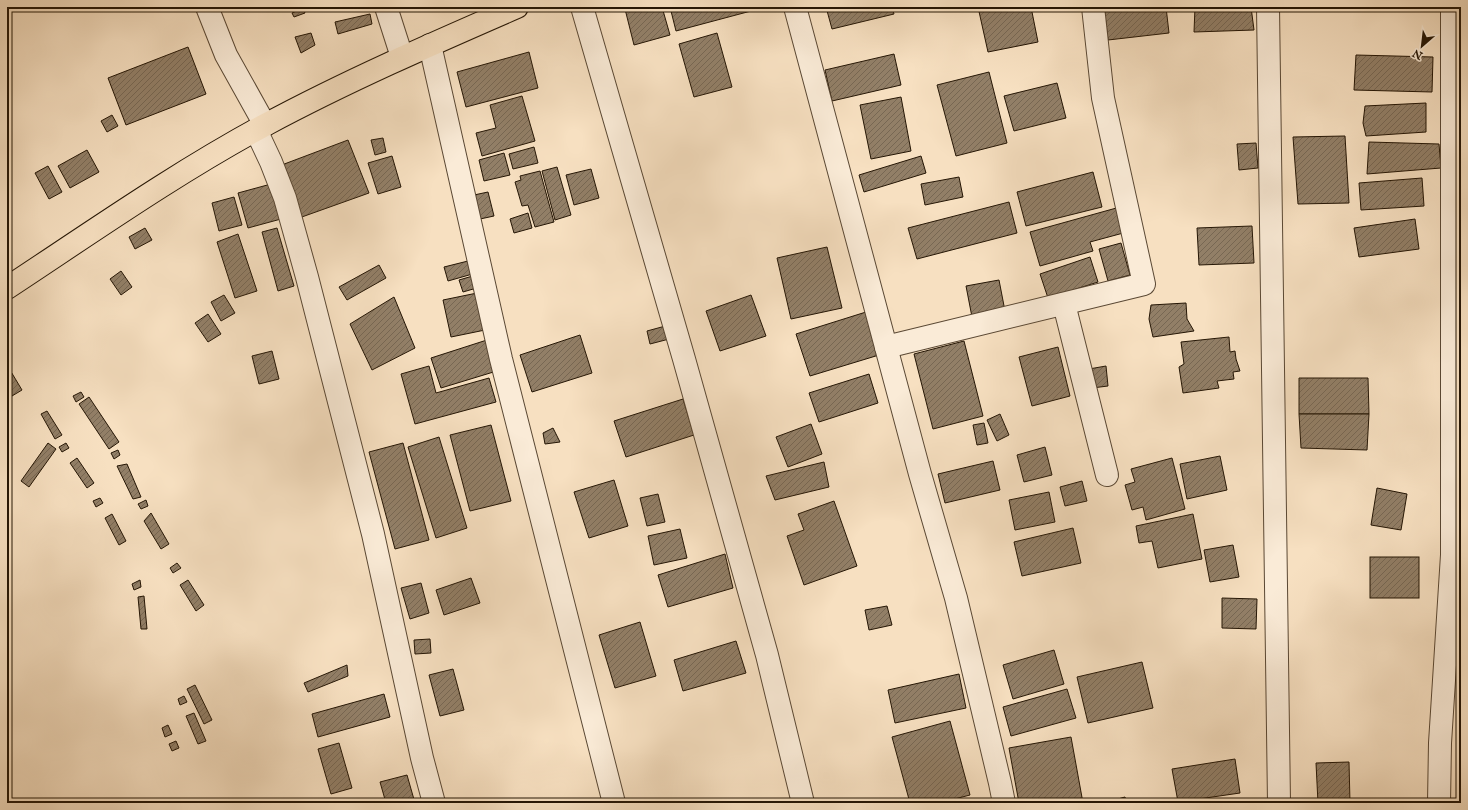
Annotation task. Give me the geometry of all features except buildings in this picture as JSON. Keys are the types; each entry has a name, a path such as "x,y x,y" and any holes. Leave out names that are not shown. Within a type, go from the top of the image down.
{"highway":[{"path":"7,288 179,175 260,128 402,57 517,7"}],"street":[{"path":"207,7 226,55 260,128 285,198 373,534 422,758 434,803"},
{"path":"386,7 402,57"},
{"path":"582,7 682,351 767,655 803,803"},
{"path":"796,7 920,474 956,598 1004,803"},
{"path":"886,347 1144,284 1103,98 1093,7"},
{"path":"1268,7 1279,803"},
{"path":"1439,803 1440,743 1452,555 1452,7"},
{"path":"430,45 501,359 614,803"},
{"path":"1064,304 1107,475"}]}
